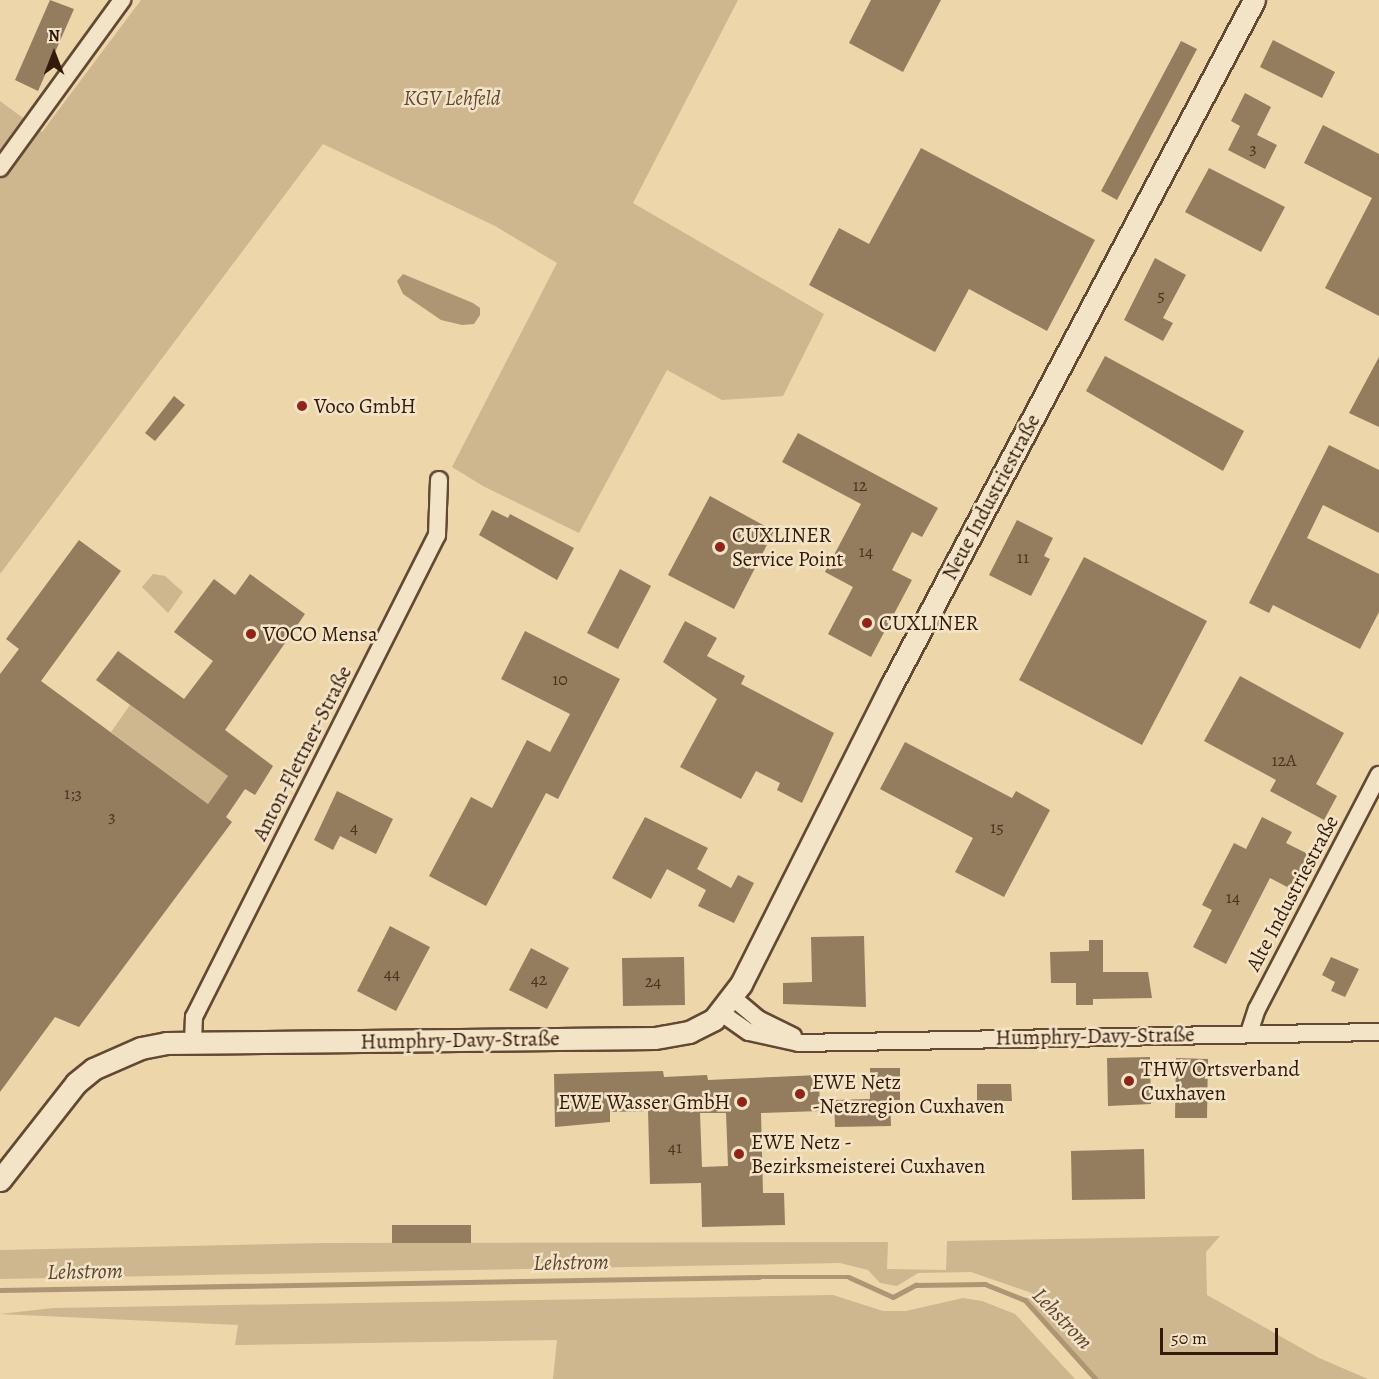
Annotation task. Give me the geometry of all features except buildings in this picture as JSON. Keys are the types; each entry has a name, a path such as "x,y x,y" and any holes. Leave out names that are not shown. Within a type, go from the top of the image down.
{"street":[{"name":"Neue Industriestraße","path":"726,1005 891,686 1254,0"},
{"path":"0,168 114,3"},
{"name":"Anton-Flettner-Straße","path":"193,1044 194,1017 436,535 439,480"},
{"name":"Alte Industriestraße","path":"1249,1033 1257,1009 1379,775"},
{"name":"Humphry-Davy-Straße","path":"0,1180 17,1158 98,1074 193,1044 655,1038 689,1032 726,1005 775,1029 811,1041 1379,1032"}],"green space":[{"name":"KGV Lehfeld","path":"141,0 738,0 633,203 824,314 783,396 722,400 667,370 579,533 483,486 452,467 557,263 495,226 323,144 0,574 0,101 42,132"},
{"path":"153,574 165,576 183,592 168,613 142,587"},
{"path":"130,705 228,776 208,804 111,732"},
{"path":"1220,1236 1206,1252 1207,1295 1319,1358 1368,1379 1096,1379 1025,1300 1032,1293 971,1272 918,1273 897,1286 880,1283 868,1270 840,1263 0,1279 0,1250 322,1243 888,1242 887,1269 946,1270 947,1241"},
{"path":"833,1295 883,1311 906,1311 963,1298 982,1301 1015,1314 1075,1379 553,1379 557,1340 235,1345 238,1325 0,1314 53,1308"}],"shaded area":[{"path":"403,274 473,303 480,308 480,315 474,324 462,325 441,320 403,294 397,281"}],"waterway":[{"name":"Lehstrom","path":"0,1290 849,1277 893,1297 916,1285 985,1284 1025,1300 1096,1379"}],"place":[{"name":"Voco GmbH","path":"302,406"},
{"name":"CUXLINER Service Point","path":"720,547"},
{"name":"CUXLINER","path":"867,623"},
{"name":"VOCO Mensa","path":"251,634"},
{"name":"THW Ortsverband Cuxhaven","path":"1129,1081"},
{"name":"EWE Netz -Netzregion Cuxhaven","path":"800,1094"},
{"name":"EWE Wasser GmbH","path":"742,1102"},
{"name":"EWE Netz - Bezirksmeisterei Cuxhaven","path":"739,1154"}]}
